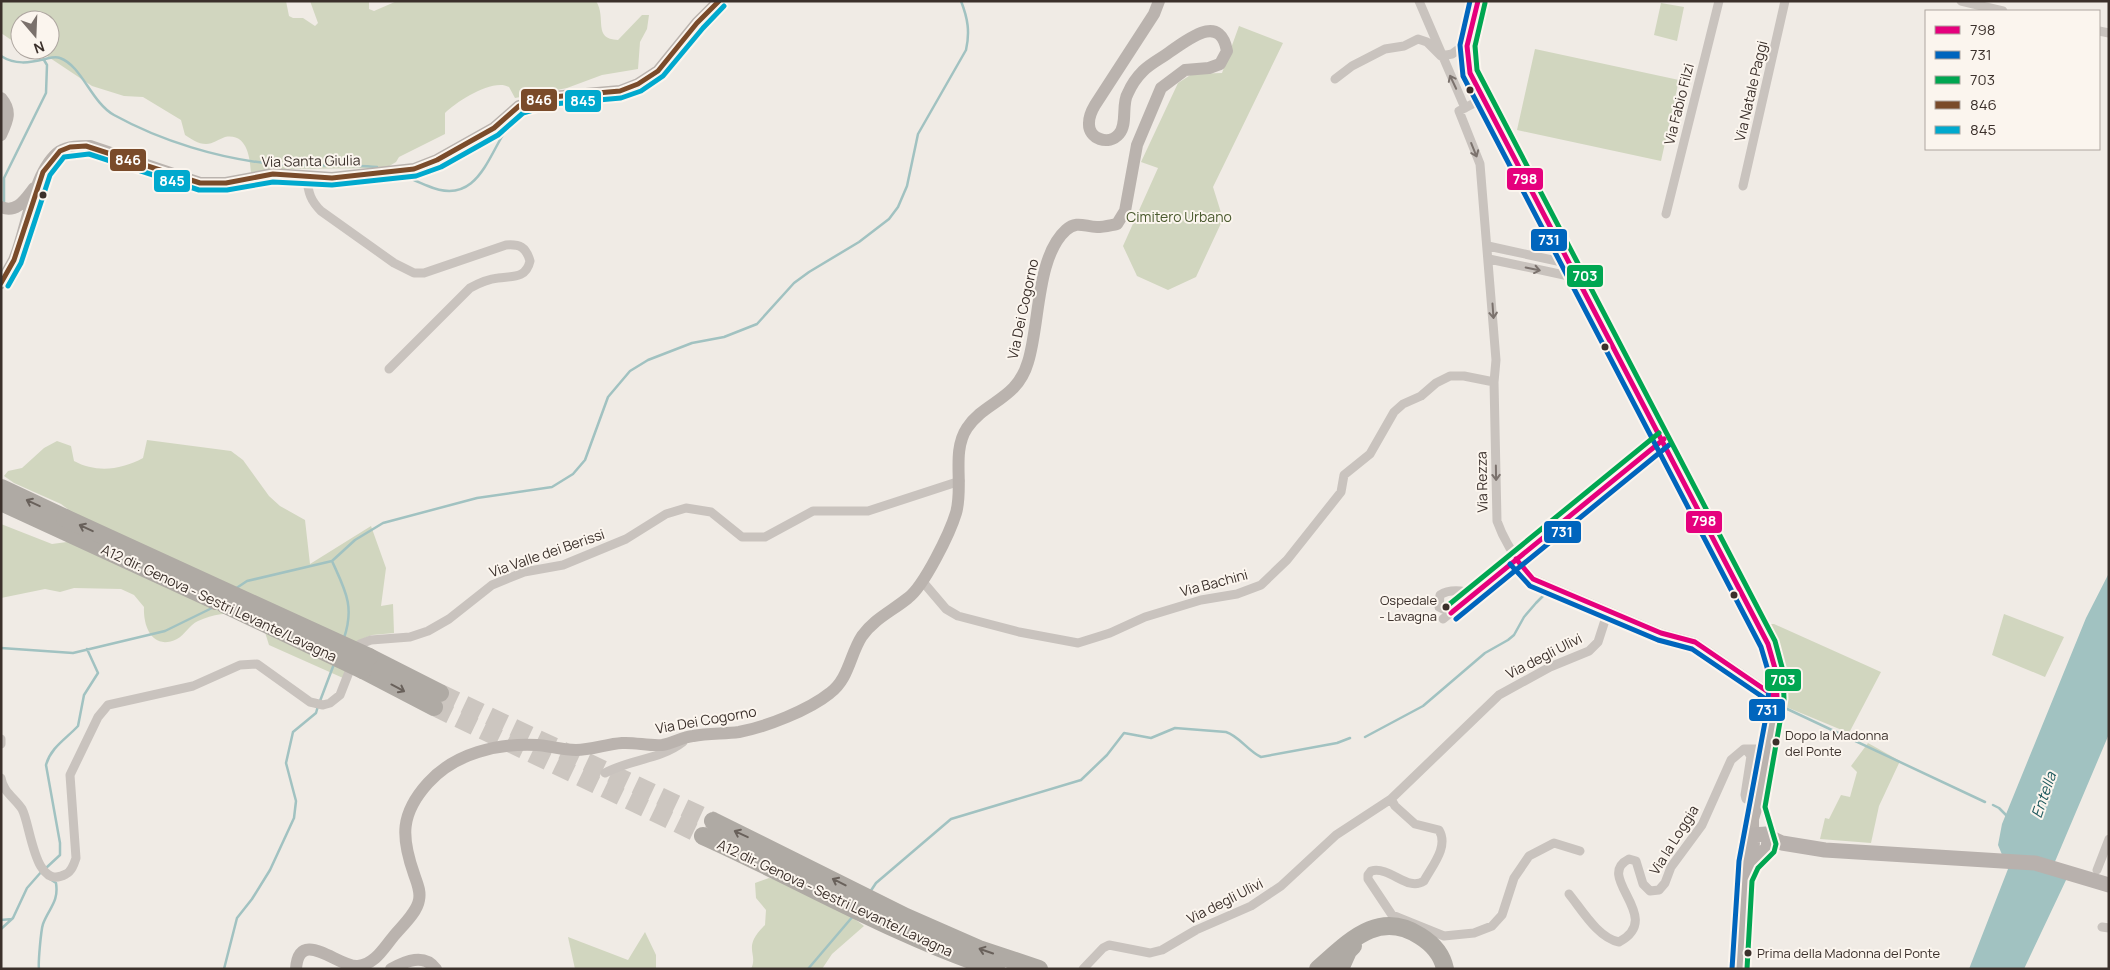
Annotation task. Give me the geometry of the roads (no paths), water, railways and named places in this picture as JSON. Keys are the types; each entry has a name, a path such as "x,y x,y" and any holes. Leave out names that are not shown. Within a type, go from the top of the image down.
{"highway":[{"path":"1,488 63,524"},
{"name":"A12 dir. Genova - Sestri Levante/Lavagna","path":"1,502 63,524 366,663 437,700"},
{"name":"A12 dir. Genova - Sestri Levante/Lavagna","path":"708,829 766,855 901,932 996,969"},
{"path":"766,855 978,949 1035,968"},
{"path":"1318,969 1361,933 1377,926 1397,925 1412,930 1428,941 1442,957 1445,969"},
{"path":"1340,969 1348,951 1365,936 1382,931 1412,930"}],"main road":[{"path":"1739,969 1746,862 1761,843 1782,843 1826,850 2035,863 2109,885"}],"street":[{"name":"Via Santa Giulia","path":"1,283 14,260 40,182 50,160 61,150 90,146 200,183 226,183 272,174 307,178 332,178 414,169 437,160 494,128 519,106 552,96 620,91 632,87 658,71 697,23 719,1"},
{"name":"Via Dei Cogorno","path":"296,969 300,954 308,950 318,949 348,965 368,963 377,957 408,919 419,904 420,891 406,850 403,831 412,809 426,784 441,770 460,759 485,748 534,745 577,750 624,743 662,745 691,736 740,732 763,726 808,707 832,692 844,678 860,640 872,624 910,597 923,582 956,513 960,481 959,455 965,431 974,420 1015,389 1028,365 1050,253 1066,230 1078,224 1096,227 1117,224 1125,210 1138,145 1161,88 1185,70 1208,68 1220,64 1227,51 1226,44 1217,33 1208,31 1196,34 1142,72 1126,95 1122,130 1118,135 1108,140 1096,137 1092,133 1088,122 1095,105 1154,14 1159,1"},
{"path":"1418,1 1465,108 1484,98"},
{"path":"1478,1 1466,44 1466,59 1470,73 1664,439 1768,644 1776,672 1777,698 1758,802 1761,843"},
{"name":"Via Fabio Filzi","path":"1666,214 1719,1"},
{"name":"Via Natale Paggi","path":"1743,186 1785,1"},
{"path":"1961,1 2000,10"},
{"path":"1335,78 1352,66 1385,49 1404,46 1418,39 1427,42 1441,56"},
{"path":"1441,56 1452,54 1466,44"},
{"path":"1,98 8,105 9,114 1,135"},
{"name":"Via Rezza","path":"1465,108 1459,111 1480,164 1488,246 1496,360 1494,382 1497,521 1504,540 1516,559 1533,578 1661,633 1695,642 1777,698"},
{"path":"307,178 309,195 313,203 321,211 405,270 424,273 506,245 523,247 528,254 530,261 525,272 517,277 484,281 470,288 389,369"},
{"path":"1,208 15,208 21,204 40,182"},
{"path":"1488,246 1571,264"},
{"path":"1489,259 1578,278"},
{"name":"Via Bachini","path":"923,582 946,609 958,616 1019,632 1078,643 1110,633 1145,617 1201,600 1238,594 1261,585 1287,560 1341,492 1344,475 1370,454 1394,412 1403,404 1421,396 1436,383 1450,376 1464,376 1494,382"},
{"path":"1443,619 1664,439"},
{"name":"Via Valle dei Berissi","path":"1,778 2,786 24,813 39,865 48,874 60,876 71,870 76,858 70,775 98,717 108,705 193,686 240,665 257,664 310,702 323,705 336,700 340,695 360,644 371,640 410,637 428,631 449,619 492,585 524,572 563,565 626,539 666,514 686,508 711,512 742,537 765,537 814,511 868,511 960,481"},
{"path":"1451,613 1439,607 1438,599 1443,593 1460,591 1474,594"},
{"name":"Via degli Ulivi","path":"1083,969 1103,948 1110,945 1150,953 1162,950 1196,930 1251,906 1280,886 1336,835 1391,799 1499,695 1550,667 1589,651 1598,642 1608,611"},
{"path":"605,773 615,768 640,762 670,751 691,736"},
{"path":"1,739 1,744"},
{"name":"Via la Loggia","path":"1569,894 1587,917 1611,941 1619,942 1628,937 1634,929 1636,918 1619,878 1619,868 1628,858 1636,861 1643,884 1650,890 1659,890 1665,883 1671,867 1702,825 1732,760 1744,749 1748,751 1753,747 1768,749"},
{"path":"1748,751 1751,756 1745,795 1746,799 1758,802"},
{"path":"1391,799 1395,806 1415,824 1439,830 1443,837 1443,846 1424,881 1419,884 1413,884 1383,869 1372,871 1368,879 1392,915 1411,921 1435,934 1444,936 1474,933 1492,926 1502,915 1514,878 1530,856 1539,849 1554,843 1580,851"},
{"path":"2096,870 2109,839"},
{"path":"391,969 405,962 419,959 430,962 436,969"}],"water":[{"name":"Entella","path":"2109,573 2109,734 2051,871 2067,878 2024,969 1969,969 2008,869 1998,845 2002,824 2086,618"}],"waterway":[{"path":"235,589 247,581 332,561 355,540 383,523 477,498 552,487 573,474 585,460 608,397 630,371 648,360 692,343 724,337 757,324 794,283 859,242 889,219 898,207 907,186 918,134 966,50 968,26 961,1"},
{"path":"1,56 12,61 22,62 52,57 60,58 74,68 99,102 114,115 151,133 191,147 254,162 377,167"},
{"path":"4,203 4,178 46,93 47,65 44,60"},
{"path":"551,104 570,105 628,97"},
{"path":"404,174 428,186 446,191 460,189 472,183 482,172 505,130 514,118"},
{"path":"332,561 347,598 349,617 344,638"},
{"path":"1365,737 1423,706 1485,653 1508,640 1514,635 1524,617 1546,593 1599,614"},
{"path":"1,648 73,653 165,631 214,607"},
{"path":"1613,620 1661,641 1694,651 1767,698"},
{"path":"46,868 60,855 60,843 46,765 55,748 78,726 84,695 98,673 87,649"},
{"path":"320,701 334,664"},
{"path":"224,969 237,918 252,899 270,870 294,818 296,801 286,763 293,732 316,713 318,706"},
{"path":"1783,707 1985,802"},
{"path":"870,892 876,883 951,819 1081,780 1107,755 1124,733 1151,738 1175,728 1226,732 1261,757 1337,743 1350,738"},
{"path":"1993,805 2007,816"},
{"path":"1,929 13,918 27,888 42,871"},
{"path":"39,969 43,924 53,905 57,890 56,883 50,879"},
{"path":"808,969 854,915"},
{"path":"1,920 12,919"}],"tunnel":[{"path":"440,693 713,821"},
{"path":"434,707 703,836"}],"place":[{"name":"Ospedale - Lavagna","path":"1446,607"},
{"name":"Dopo la Madonna del Ponte","path":"1776,742"},
{"name":"Prima della Madonna del Ponte","path":"1748,953"}],"park label":[{"name":"Cimitero Urbano","path":"1179,217"}]}
